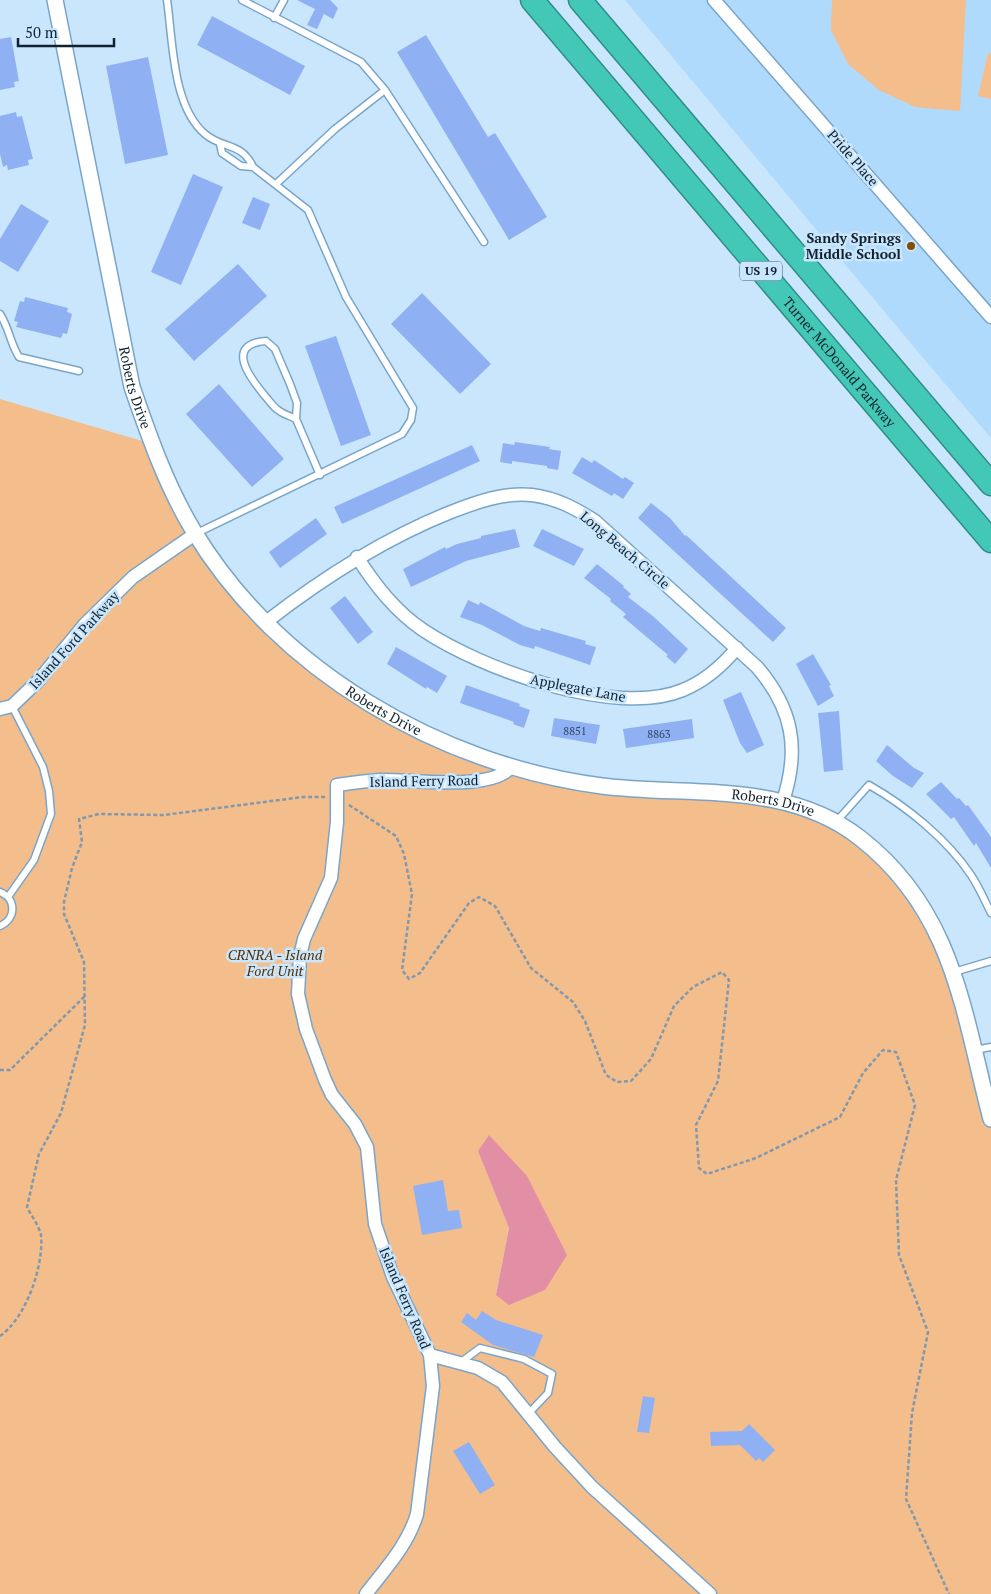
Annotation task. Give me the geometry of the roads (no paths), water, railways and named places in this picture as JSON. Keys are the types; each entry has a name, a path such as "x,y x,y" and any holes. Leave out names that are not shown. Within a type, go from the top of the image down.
{"highway":[{"name":"Turner McDonald Parkway","path":"532,0 991,541"},
{"name":"US 19","path":"580,0 991,484"}],"street":[{"name":"Roberts Drive","path":"54,0 132,387 152,446 182,510 195,534 223,572 266,622 317,667 377,708 442,741 512,766 601,786 739,793 783,801 823,816 859,837 895,870 924,909 943,944 954,972 991,1119"},
{"name":"Pride Place","path":"714,0 990,313"},
{"name":"Long Beach Circle","path":"266,622 310,587 357,557 419,525 484,500 515,494 548,498 572,506 595,520 737,648 770,681 788,718 792,738 793,760 790,781 783,801"},
{"name":"Island Ford Parkway","path":"6,708 38,681 85,624 133,577 195,534"},
{"name":"Applegate Lane","path":"357,557 386,597 424,630 490,664 561,688 627,699 663,697 684,690 704,679 723,664 737,648"},
{"name":"Island Ferry Road","path":"366,1594 406,1541 417,1514 433,1386 430,1355 393,1276 375,1224 367,1147 355,1124 332,1095 306,1029 298,994 300,956 330,878 338,797 337,785 378,780 479,782 499,776 512,766"},
{"name":"Island Ferry Road","path":"430,1355 461,1362 491,1374 502,1382 555,1447 592,1487 710,1594"}],"lane":[{"path":"167,0 180,91 187,113 204,134 220,144 230,144 248,156 253,167 308,210 346,297 412,408 412,420 402,434 195,534"},
{"path":"242,0 361,62 384,90 484,242"},
{"path":"274,18 284,0"},
{"path":"276,184 335,129 384,90"},
{"path":"220,144 222,153 242,166 253,167"},
{"path":"0,314 10,330 13,347 19,357 79,371"},
{"path":"296,419 278,410 250,378 242,361 244,351 254,342 266,341 275,349 296,403 296,419 320,475"},
{"path":"6,708 42,767 49,791 51,814 34,860 8,897"},
{"path":"835,823 869,785 900,803 936,836 971,875 991,913"},
{"path":"0,892 12,902 12,914 6,923 0,926"},
{"path":"954,972 991,961"},
{"path":"973,1050 991,1047"},
{"path":"461,1362 480,1348 496,1350 524,1359 552,1374 548,1393 528,1414"}],"place":[{"name":"Sandy Springs Middle School","path":"911,246"}],"park label":[{"name":"CRNRA - Island Ford Unit","path":"275,964"}]}
